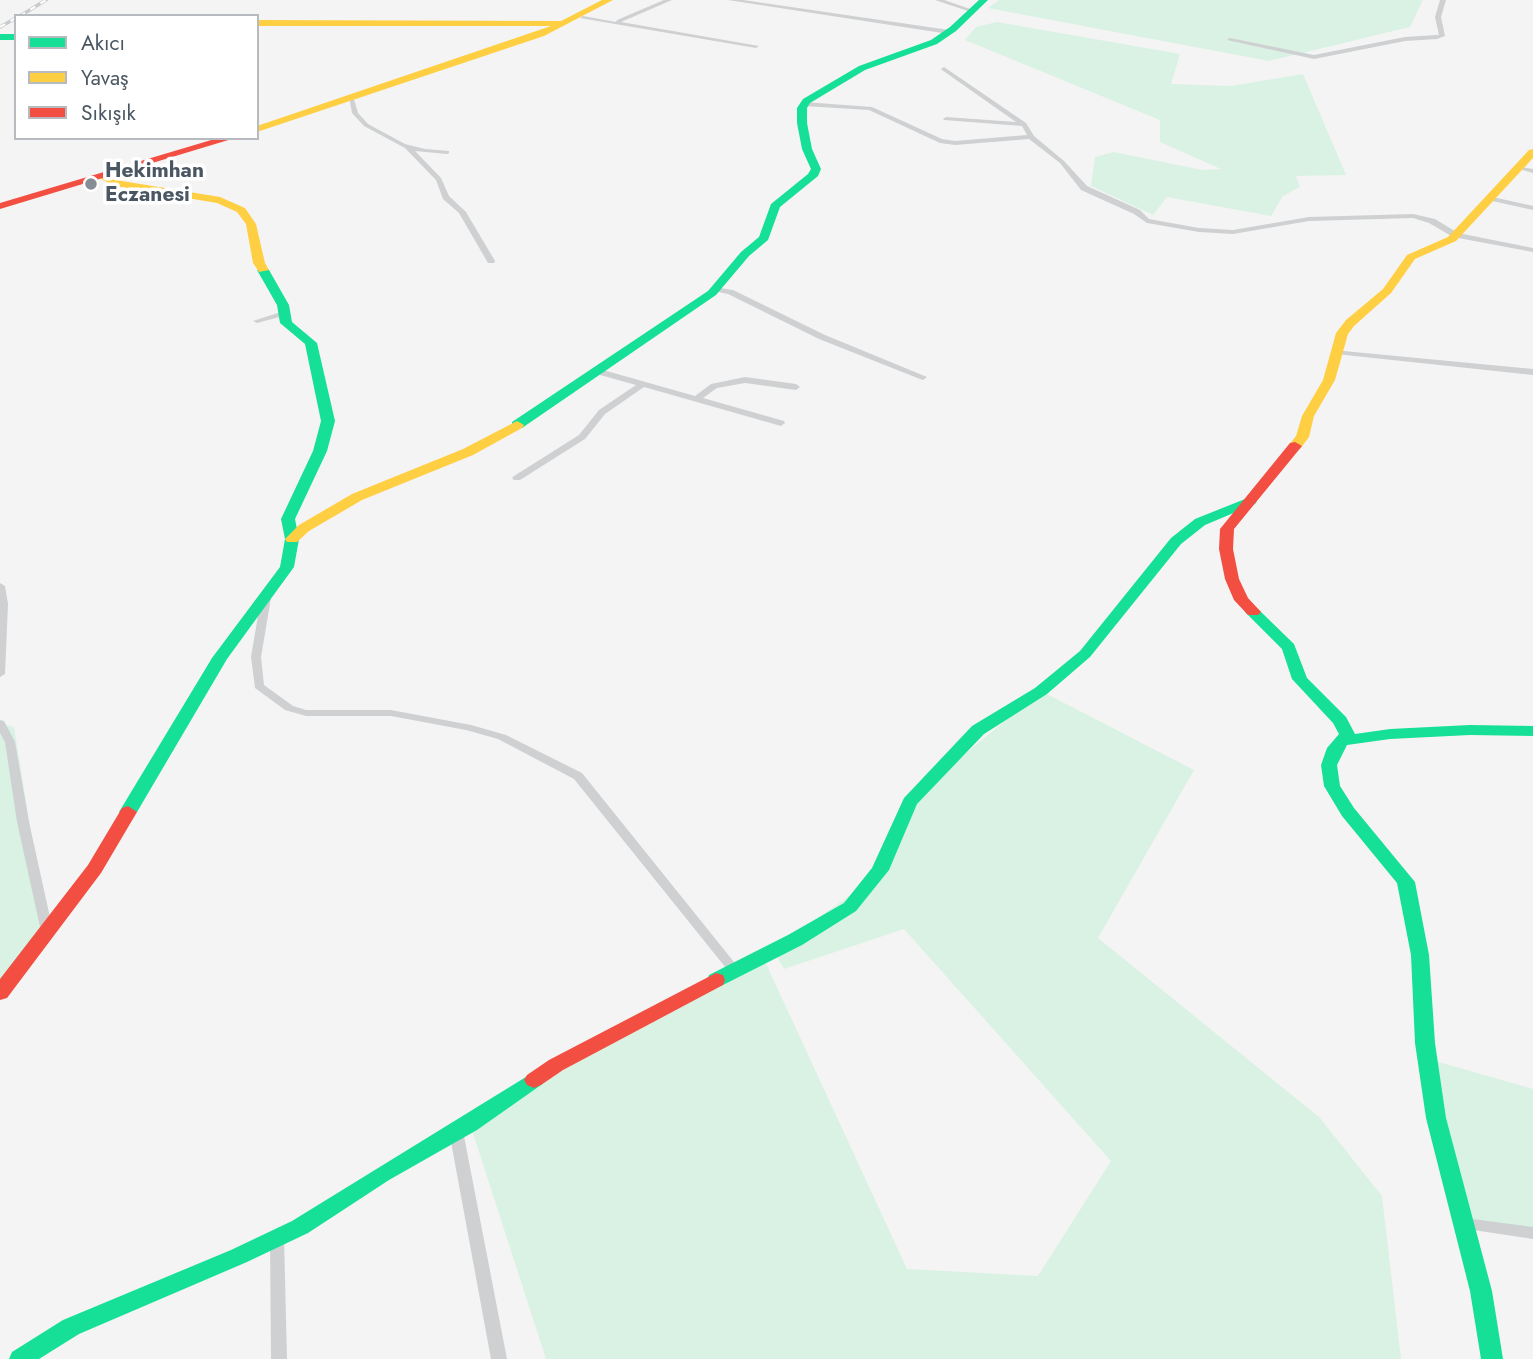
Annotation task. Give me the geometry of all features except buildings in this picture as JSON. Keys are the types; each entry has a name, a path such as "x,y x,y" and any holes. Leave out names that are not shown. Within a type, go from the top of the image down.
{"street":[{"path":"259,128 424,74 564,23 580,12 609,0"},
{"path":"616,22 669,0"},
{"path":"731,0 949,32"},
{"path":"938,0 978,5"},
{"path":"1230,40 1314,57 1405,39 1437,37 1442,36 1438,17 1443,0"},
{"path":"292,539 304,528 357,497 468,453 526,420 716,289 745,254 764,238 775,206 813,177 816,169 807,149 802,123 804,104 840,79 934,42 978,5"},
{"path":"583,18 757,46"},
{"path":"259,23 564,23"},
{"path":"944,69 1024,124 1031,137 1062,162 1084,188 1137,212 1147,221 1199,230 1233,232 1309,219 1413,216 1432,221 1456,235 1533,250"},
{"path":"351,97 355,113 366,125 407,147 439,179 446,197 462,212 491,261"},
{"path":"804,104 870,108 940,141 955,143 1031,137"},
{"path":"946,119 1024,124"},
{"path":"0,206 224,140"},
{"path":"407,147 447,152"},
{"path":"1492,1359 1465,1224 1436,1118 1426,1043 1420,955 1406,882 1348,812 1332,786 1329,765 1335,748 1347,735 1340,720 1300,679 1289,647 1241,600 1232,579 1226,549 1227,529 1303,437 1308,416 1329,380 1342,333 1387,291 1411,257 1432,250 1456,235 1491,198 1525,169 1533,152"},
{"path":"0,993 74,900 95,869 220,658 267,598 287,567 292,539 288,519 320,451 328,421 322,404 311,343 286,323 274,285 259,263 251,223 241,210 220,200 119,184 105,177"},
{"path":"1491,198 1533,208"},
{"path":"716,289 730,292 822,337 923,377"},
{"path":"257,321 284,313"},
{"path":"1336,352 1533,372"},
{"path":"596,371 781,423"},
{"path":"696,399 715,386 745,380 796,387"},
{"path":"517,478 582,436 602,412 642,385"},
{"path":"20,1359 71,1327 300,1227 382,1174 456,1131 556,1065 795,940 850,907 880,870 910,802 978,730 1041,691 1085,654 1176,541 1200,522 1250,501"},
{"path":"0,586 3,604 0,674"},
{"path":"267,598 256,657 259,686 289,708 306,713 391,713 467,727 502,737 578,776 734,970"},
{"path":"1,728 10,742 23,822 47,931"},
{"path":"1341,741 1390,734 1533,730"},
{"path":"456,1131 499,1359"},
{"path":"1465,1224 1533,1233"},
{"path":"277,1238 279,1359"}],"green space":[{"path":"999,0 1423,0 1410,27 1269,61 988,8"},
{"path":"997,22 1180,54 1171,84 1231,86 1303,74 1346,175 1296,176 1300,187 1283,196 1271,216 1167,197 1153,215 1091,186 1095,157 1114,152 1202,170 1221,169 1160,142 1160,120 965,40 976,27"},
{"path":"1041,691 1194,770 1098,938 1319,1117 1382,1196 1401,1359 546,1359 470,1124 762,955 907,1269 1038,1276 1111,1161 904,929 784,969 773,950 873,879 929,784"},
{"path":"0,724 14,727 47,931 0,992"},
{"path":"1428,1059 1533,1089 1533,1232 1465,1224"}],"railway":[{"path":"23,14 46,0"},
{"path":"0,27 14,19"}],"traffic: fast":[{"path":"517,425 712,293 745,254 764,238 775,206 813,176 816,169 807,149 802,123 802,108 806,101 862,68 934,42 953,29 984,0"},
{"path":"0,37 14,37"},
{"path":"128,812 220,658 287,567 292,539 288,519 320,451 328,421 311,343 286,323 283,305 263,270"},
{"path":"716,980 795,940 850,907 880,870 910,802 978,730 1041,691 1085,654 1176,541 1200,522 1250,501"},
{"path":"1253,612 1289,647 1300,679 1340,721 1347,735 1335,748 1329,765 1332,786 1348,812 1406,882 1420,955 1425,1043 1436,1118 1481,1291 1492,1359"},
{"path":"1341,741 1390,734 1470,730 1533,731"},
{"path":"20,1359 71,1327 239,1256 300,1227 382,1174 470,1124 534,1080"}],"traffic: slow":[{"path":"259,128 541,34 609,0"},
{"path":"259,23 559,23"},
{"path":"1295,446 1302,437 1308,416 1329,380 1342,333 1350,323 1387,291 1411,257 1452,239 1533,152"},
{"path":"105,177 119,184 220,200 241,210 251,224 259,263 263,270"},
{"path":"292,539 304,528 357,497 468,452 517,425"}],"traffic: jam":[{"path":"0,206 223,140"},
{"path":"1253,612 1241,600 1232,579 1226,549 1227,529 1295,446"},
{"path":"0,993 95,869 128,812"},
{"path":"534,1080 556,1065 716,980"}],"place":[{"name":"Hekimhan Eczanesi","path":"91,184"}]}
